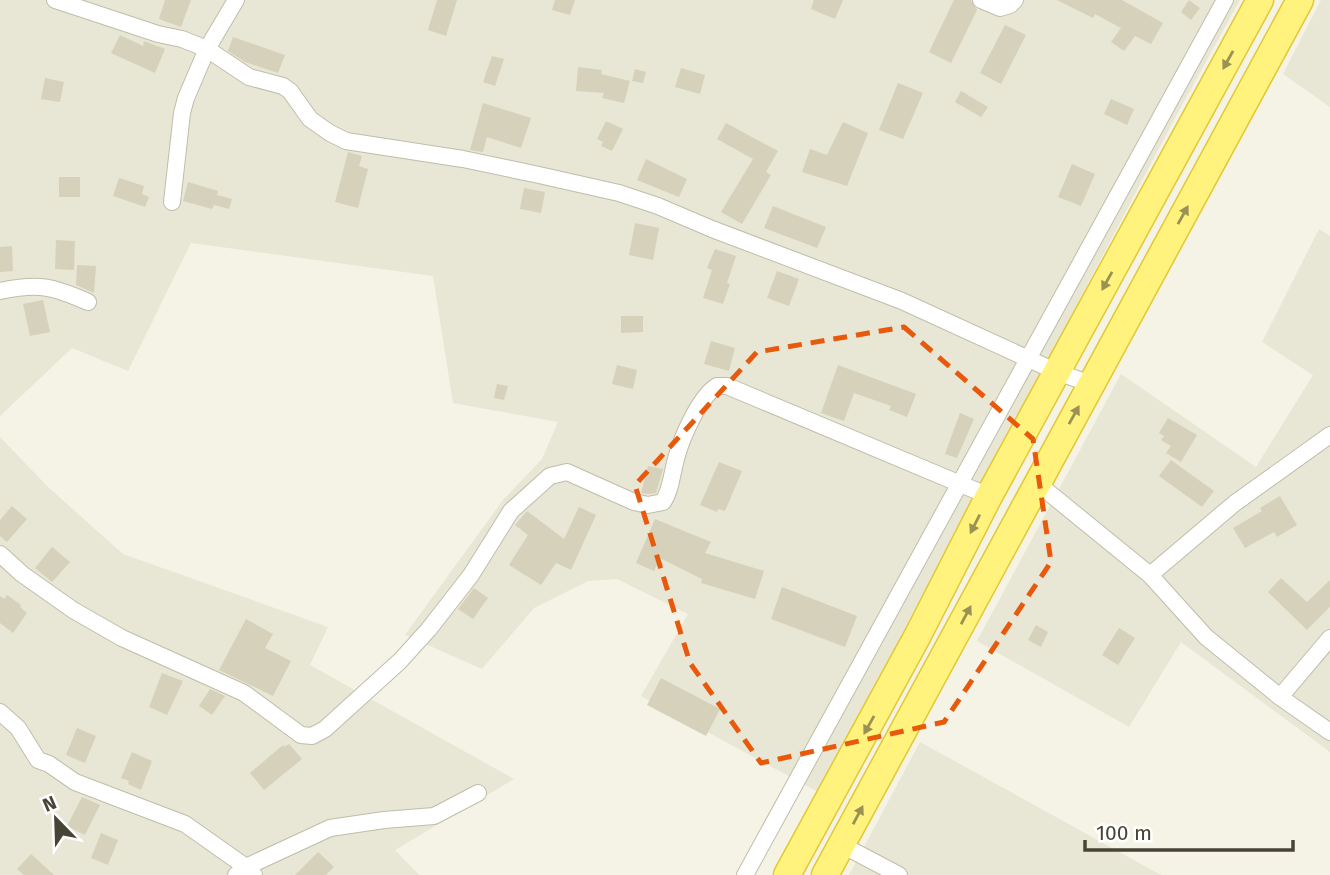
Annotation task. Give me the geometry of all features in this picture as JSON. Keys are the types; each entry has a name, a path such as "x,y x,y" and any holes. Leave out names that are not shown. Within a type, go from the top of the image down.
{"highway":[{"path":"787,875 918,635 989,496 1260,0"},
{"path":"825,875 1300,0"}],"street":[{"path":"55,0 158,34 182,39 207,50 249,77 283,86 290,91 310,119 346,141 463,159 619,193 902,301 1057,372 1091,384"},
{"path":"172,202 186,98 207,50 236,0"},
{"path":"981,0 1000,8 1015,0"},
{"path":"745,875 1225,0"},
{"path":"0,292 21,287 55,288 88,302"},
{"path":"0,554 22,575 82,615 122,638 244,693 301,735 313,736 325,729 408,653 471,575 511,511 550,476 568,472 634,502 648,505 663,502 677,455 698,407 713,388 727,386 989,496"},
{"path":"1150,575 1235,503 1330,435"},
{"path":"1037,483 1150,575 1206,637 1280,698 1330,732"},
{"path":"1280,698 1330,638"},
{"path":"0,712 19,728 38,760 49,764 75,782 185,824 245,872 330,828 434,816 478,793"},
{"path":"842,845 899,875"}],"highlighted area":[{"path":"904,327 1033,439 1051,562 944,722 761,763 690,663 635,485 757,352"}],"shaded area":[{"path":"0,0 1240,0 1175,118 820,793 641,696 688,614 617,579 588,581 534,608 482,669 405,635 503,500 542,459 558,422 453,403 433,276 191,243 128,371 72,348 0,416"},
{"path":"1321,0 1330,0 1330,107 1283,74"},
{"path":"1319,229 1330,236 1330,752 1181,642 1129,727 977,641 1121,374 1256,467 1313,375 1262,342"},
{"path":"0,437 49,488 123,554 328,627 310,665 514,779 395,850 419,875 0,875"},
{"path":"920,742 1161,875 849,875"}],"building":[{"path":"165,0 191,0 181,27 159,19"},
{"path":"437,0 457,0 446,36 428,30"},
{"path":"555,0 575,0 570,15 552,10"},
{"path":"814,0 843,0 835,19 811,9"},
{"path":"954,0 971,0 977,10 951,63 929,52"},
{"path":"1057,0 1122,0 1163,23 1151,44 1135,36 1124,51 1111,42 1121,28 1095,14 1093,18"},
{"path":"1189,0 1200,8 1191,20 1181,12"},
{"path":"1005,25 1026,35 1001,84 980,73"},
{"path":"120,35 143,46 144,41 165,49 155,73 111,53"},
{"path":"233,37 285,55 278,73 245,62 228,51"},
{"path":"492,56 504,59 495,86 483,82"},
{"path":"578,67 602,70 601,74 630,81 624,103 602,98 604,93 576,91"},
{"path":"681,68 705,75 700,94 675,87"},
{"path":"635,69 646,72 643,83 632,81"},
{"path":"45,78 64,82 60,102 41,99"},
{"path":"898,83 923,93 903,139 879,130"},
{"path":"961,91 988,107 981,117 955,102"},
{"path":"1111,99 1134,109 1127,125 1104,114"},
{"path":"483,103 531,118 521,148 487,137 483,152 470,150"},
{"path":"606,121 623,129 612,151 601,146 603,142 597,139"},
{"path":"843,122 868,133 847,186 802,172 810,149 827,155"},
{"path":"726,123 778,151 766,172 771,175 742,224 721,212 753,159 717,139"},
{"path":"348,152 362,156 359,166 368,169 358,208 335,202"},
{"path":"646,159 687,179 679,197 637,180"},
{"path":"1072,164 1095,174 1081,206 1058,197"},
{"path":"59,177 80,177 80,197 59,197"},
{"path":"119,178 144,186 142,194 149,197 145,207 113,196"},
{"path":"188,182 218,191 217,195 232,199 229,209 214,205 212,209 183,201"},
{"path":"524,188 545,192 541,213 520,209"},
{"path":"773,206 826,227 817,248 764,228"},
{"path":"635,223 659,228 653,260 629,255"},
{"path":"56,240 75,241 74,270 55,269"},
{"path":"12,246 13,271 0,272 0,247"},
{"path":"715,249 736,256 723,304 703,298 712,270 707,268"},
{"path":"77,265 96,266 94,293 76,285"},
{"path":"777,271 799,279 789,306 767,298"},
{"path":"43,300 50,332 30,336 23,304"},
{"path":"621,316 643,316 643,332 621,333"},
{"path":"711,341 735,348 729,371 704,364"},
{"path":"617,365 637,370 633,389 612,384"},
{"path":"838,365 916,394 907,417 889,410 891,406 854,393 844,421 821,413"},
{"path":"497,384 508,386 504,400 494,398"},
{"path":"960,413 974,419 957,458 945,454"},
{"path":"1168,418 1197,435 1181,462 1166,453 1171,446 1161,440 1164,436 1159,433"},
{"path":"1171,460 1214,491 1202,507 1159,476"},
{"path":"719,462 742,471 725,511 718,509 717,512 700,505"},
{"path":"648,466 663,469 656,493 641,493"},
{"path":"1280,496 1297,525 1277,537 1274,532 1245,548 1233,528 1262,511 1260,508"},
{"path":"12,506 27,519 7,542 0,536 0,520"},
{"path":"579,507 596,515 571,570 556,563 541,585 509,565 528,535 515,525 527,511 564,539"},
{"path":"655,519 711,542 705,553 764,571 755,599 701,583 702,579 660,558 654,571 636,563"},
{"path":"52,547 70,562 52,582 35,568"},
{"path":"1281,578 1307,602 1330,580 1330,607 1307,630 1268,592"},
{"path":"782,587 857,616 845,647 771,619"},
{"path":"474,588 488,598 473,619 458,609"},
{"path":"7,595 27,613 13,633 0,623 0,596 4,599"},
{"path":"246,619 273,634 265,648 291,661 273,696 219,670"},
{"path":"1036,625 1048,632 1041,647 1028,640"},
{"path":"1119,628 1135,638 1118,665 1102,655"},
{"path":"162,673 183,681 167,715 149,707"},
{"path":"661,678 720,709 706,736 647,705"},
{"path":"210,689 225,696 212,715 199,706"},
{"path":"77,728 96,736 85,763 66,755"},
{"path":"289,744 302,759 264,790 250,773 283,745 284,747"},
{"path":"132,752 152,761 141,790 121,778"},
{"path":"82,797 100,805 85,835 67,826"},
{"path":"101,833 118,840 108,865 91,858"},
{"path":"318,852 334,867 326,875 295,875"},
{"path":"31,854 54,875 24,875 17,869"}]}
